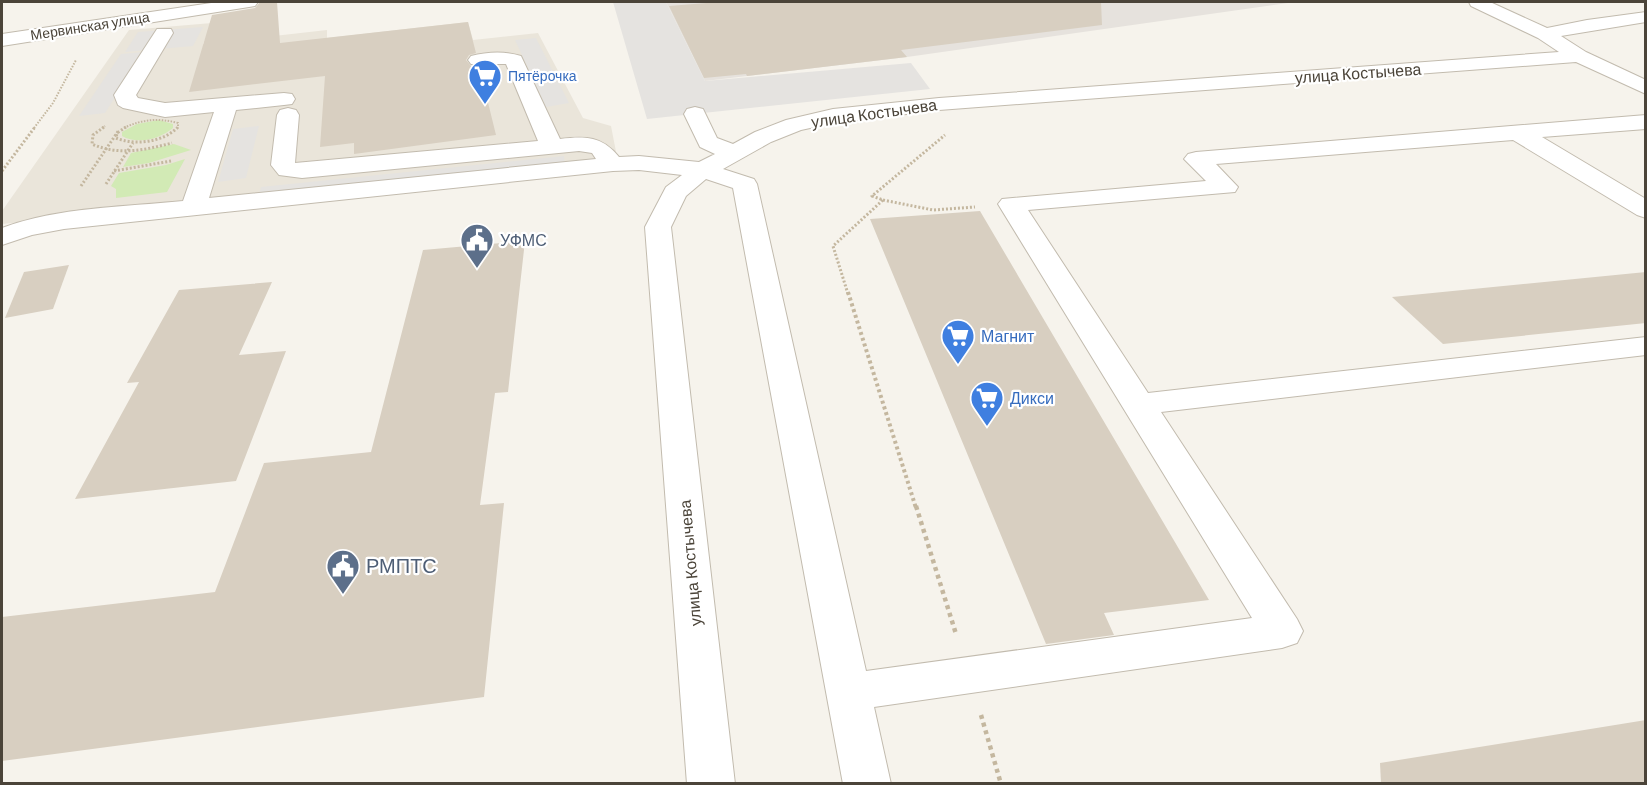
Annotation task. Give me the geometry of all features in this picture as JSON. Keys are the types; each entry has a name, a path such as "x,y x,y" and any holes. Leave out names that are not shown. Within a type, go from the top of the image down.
{"street":[{"name":"Мервинская улица","path":"2,40 249,2"},
{"name":"улица Костычева","path":"1477,2 1545,34 1579,56 1646,88"},
{"path":"1545,34 1587,25 1646,17"},
{"path":"164,33 125,95 132,111 227,104 286,107 283,165 288,170 302,171 552,146 591,145 600,148 613,164"},
{"name":"улица Костычева","path":"711,783 658,227 675,192 703,170 763,137 794,125 833,116 939,104 1579,56"},
{"path":"478,60 508,58 514,60 552,146"},
{"path":"194,207 227,104"},
{"path":"695,114 708,142 733,153"},
{"path":"848,692 1282,631 1011,204 1226,187 1196,159 1646,122"},
{"path":"1520,134 1646,210"},
{"path":"2,237 26,228 64,221 613,164 639,163 703,170 745,184 867,783"},
{"path":"1140,404 1646,346"}],"path":[{"path":"2,171 53,103 78,56 70,29"},
{"path":"81,186 132,111"},
{"path":"132,111 93,135 92,144 105,150 127,151 146,150 176,141"},
{"path":"934,135 945,135 872,196 933,210 1011,204"},
{"path":"104,187 133,142"},
{"path":"114,171 177,159"},
{"path":"883,200 833,246 1002,783"}],"shaded area":[{"path":"613,2 666,2 705,81 911,63 930,89 647,119"},
{"path":"666,2 1295,2 907,57 705,81"},
{"path":"468,22 473,40 538,33 583,118 611,126 618,162 2,224 2,211 129,30 212,23 203,44 327,30 327,38"},
{"path":"203,27 193,46 125,52 138,32"},
{"path":"536,38 569,103 546,107 515,40"},
{"path":"144,52 105,113 79,116 121,54"},
{"path":"259,126 246,178 218,182 233,129"},
{"path":"564,156 565,165 258,197 261,187"}],"green space":[{"path":"159,120 173,124 173,128 162,135 148,139 134,140 122,136 122,132 137,124"},
{"path":"174,144 191,150 149,163 123,167 131,153"},
{"path":"185,159 167,192 116,198 116,189 111,186 119,173 166,165"}],"building":[{"path":"260,2 277,2 280,43 468,22 476,53 469,55 466,60 471,66 479,66 496,135 354,154 354,143 320,147 325,76 189,92 212,15 255,8"},
{"path":"719,2 1101,2 1102,25 901,50 907,57 747,76 746,74 704,78 669,6"},
{"path":"980,211 1209,600 1104,613 1114,635 1046,644 870,219"},
{"name":"РМПТС","path":"525,241 508,392 495,393 480,505 504,503 484,697 2,761 2,617 215,592 264,463 371,452 423,250"},
{"path":"69,265 53,309 5,318 24,272"},
{"path":"1646,272 1646,323 1443,344 1392,297"},
{"path":"272,282 239,355 286,351 236,481 75,499 139,382 127,383 179,290"},
{"path":"1646,720 1646,783 1381,783 1380,763"}],"place":[{"name":"Пятёрочка","path":"485,105"},
{"name":"УФМС","path":"477,269"},
{"name":"Магнит","path":"958,365"},
{"name":"Дикси","path":"987,427"},
{"name":"РМПТС","path":"343,595"}]}
